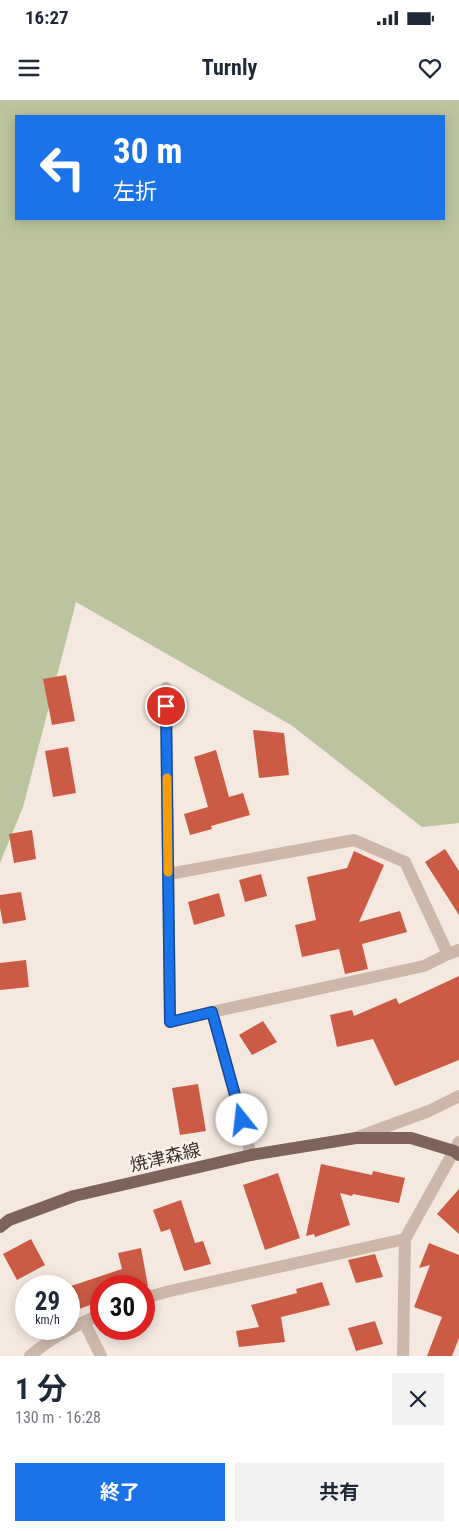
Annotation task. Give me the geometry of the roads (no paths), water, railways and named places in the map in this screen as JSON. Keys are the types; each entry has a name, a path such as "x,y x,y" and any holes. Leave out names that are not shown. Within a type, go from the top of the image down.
{"main road":[{"name":"焼津森線","path":"0,1227 9,1220 74,1196 251,1155 356,1138 411,1138 457,1149"}],"street":[{"path":"166,688 168,874 170,1022 424,966 453,952 405,862 354,840 168,874"},
{"path":"212,1012 251,1155"},
{"path":"356,1138 429,1111 459,1096"},
{"path":"403,1356 405,1240 457,1149"},
{"path":"155,1295 405,1240"},
{"path":"30,1356 39,1348 90,1319"},
{"path":"84,1322 101,1356"}]}
